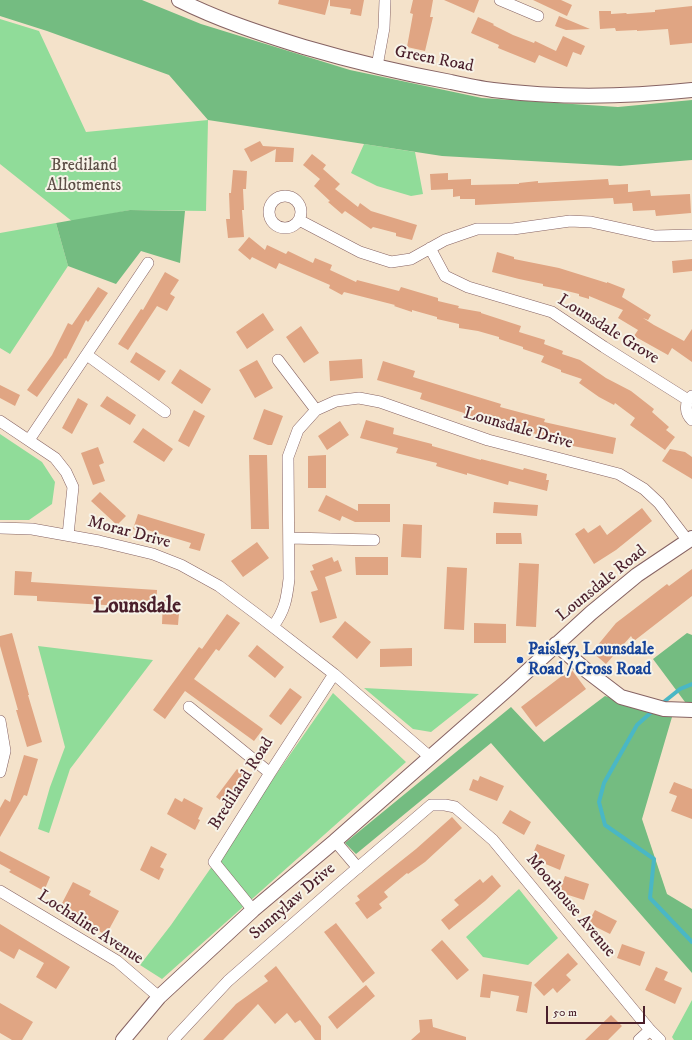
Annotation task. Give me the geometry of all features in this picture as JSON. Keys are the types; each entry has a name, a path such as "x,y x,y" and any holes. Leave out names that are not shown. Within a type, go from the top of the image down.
{"street":[{"name":"Green Road","path":"179,0 199,10 270,36 327,54 421,77 493,90 573,95 659,93 692,90"},
{"path":"377,66 384,28 385,0"},
{"path":"500,0 522,4 538,16"},
{"path":"299,220 360,252 391,262 411,259 445,240 477,229 513,228 570,221 591,222 655,236 692,235"},
{"name":"Lounsdale Grove","path":"430,248 445,276 468,287 552,312 604,347 690,398 687,404 686,412 692,420"},
{"path":"29,440 148,263"},
{"path":"87,355 165,412"},
{"path":"278,360 316,410"},
{"name":"Lounsdale Drive","path":"273,626 279,618 287,598 289,579 288,457 298,430 316,410 336,401 359,398 380,402 488,440 619,474 644,489 659,503 690,540"},
{"path":"0,421 55,458 66,472 73,487 68,536"},
{"name":"Morar Drive","path":"0,528 32,528 99,541 154,554 181,565 219,586 273,626"},
{"path":"289,538 374,540"},
{"name":"Lounsdale Road","path":"430,757 510,687 556,644 637,575 690,540"},
{"path":"123,1040 160,997 253,910 335,841 430,757 334,674 273,626"},
{"path":"556,644 587,671 621,697 664,709 692,710"},
{"name":"Brediland Road","path":"253,910 214,862 334,674"},
{"path":"189,706 270,773"},
{"path":"0,721 5,751 0,772"},
{"name":"Sunnylaw Drive","path":"173,1040 228,981 358,868 431,805 445,805"},
{"name":"Moorhouse Avenue","path":"445,805 455,808 493,840 650,1030 660,1040"},
{"path":"335,841 358,868"},
{"name":"Lochaline Avenue","path":"0,891 117,961 160,997"},
{"path":"639,1040 650,1030"}],"green space":[{"path":"0,0 142,0 201,24 350,70 482,98 618,107 692,100 692,160 620,166 442,156 208,120 169,75 47,31 0,16"},
{"name":"Brediland Allotments","path":"0,19 39,31 86,132 208,120 206,211 130,210 73,222 0,164"},
{"path":"364,144 415,152 423,194 411,196 377,186 351,173"},
{"path":"130,210 185,211 180,263 141,251 116,284 68,266 56,223"},
{"path":"56,223 68,266 10,354 0,348 0,233"},
{"path":"0,434 42,462 55,482 52,504 29,520 0,520"},
{"path":"687,633 692,635 692,702 685,702 653,659"},
{"path":"38,646 153,660 70,769 49,833 38,829 50,787 65,747"},
{"path":"364,688 479,694 431,732 413,729"},
{"path":"333,693 406,762 162,979 140,965 171,925"},
{"path":"605,696 672,717 642,819 667,894 692,909 692,973 491,743 356,854 345,843 511,707 544,742"},
{"path":"519,889 558,938 528,965 483,957 466,937"},
{"path":"692,1000 692,1040 674,1040 672,1037"}],"building":[{"path":"279,0 329,0 325,15 278,4"},
{"path":"330,0 364,0 361,16 350,14 351,9 330,6"},
{"path":"413,0 433,0 430,17 433,17 425,51 407,47 413,14 410,13"},
{"path":"444,0 479,0 474,13"},
{"path":"533,0 561,0 572,5 567,16"},
{"path":"692,6 692,43 670,45 668,29 616,31 615,28 600,29 599,11 611,11 611,14 627,14 655,12 655,10"},
{"path":"559,16 590,29 566,30 555,26"},
{"path":"478,17 513,35 534,43 535,41 556,51 563,36 585,46 581,55 573,52 567,67 539,55 535,63 498,48 499,45 471,33"},
{"path":"260,141 263,146 294,148 293,162 275,162 276,149 251,162 244,149"},
{"path":"312,154 326,165 323,169 340,184 335,189 358,207 360,203 371,211 417,225 412,240 396,236 396,233 373,227 371,229 345,211 342,214 328,202 330,201 314,186 320,179 303,165"},
{"path":"233,170 247,171 246,189 243,189 244,210 242,210 244,237 228,238 226,219 230,219 229,193 231,193"},
{"path":"448,173 448,180 471,179 471,185 608,179 609,185 628,184 628,192 650,190 651,196 690,194 691,213 656,216 655,210 633,211 632,203 614,204 613,198 475,205 475,199 460,199 460,196 453,197 453,189 431,190 430,174"},
{"path":"249,237 265,250 267,245 286,254 288,251 313,263 315,258 332,265 330,270 356,282 357,280 399,291 401,287 438,298 438,301 459,306 458,308 481,312 521,326 519,332 545,340 544,344 563,351 562,354 580,360 606,378 631,391 654,409 652,412 669,427 666,430 675,437 665,450 630,425 635,418 615,403 614,405 599,397 579,383 582,379 561,372 561,370 541,362 544,356 499,339 499,337 478,331 459,328 459,324 437,319 437,317 412,310 412,312 394,306 395,305 344,292 342,295 329,288 330,285 279,263 276,269 252,257 250,260 238,250"},
{"path":"497,252 514,257 514,259 559,268 607,282 625,289 622,297 651,315 648,320 643,318 654,325 684,341 692,329 692,362 672,348 668,355 634,336 638,330 618,318 623,310 589,296 589,299 579,296 579,294 492,272"},
{"path":"692,259 692,271 673,273 672,261"},
{"path":"165,272 179,280 170,294 175,297 167,311 157,306 128,350 118,344 141,309 143,310"},
{"path":"98,287 108,293 88,322 86,320 66,359 65,358 37,397 27,390 52,355 68,323 72,325"},
{"path":"263,313 274,330 247,349 236,332"},
{"path":"301,326 319,353 304,363 286,337"},
{"path":"136,352 166,371 159,381 130,362"},
{"path":"362,359 363,378 330,381 329,361"},
{"path":"257,360 273,388 255,398 239,370"},
{"path":"383,361 415,371 413,377 501,404 500,407 545,419 544,422 616,438 613,454 553,442 554,439 464,414 420,399 422,393 377,380"},
{"path":"180,369 211,389 202,404 171,383"},
{"path":"0,385 20,395 15,406 0,398"},
{"path":"107,396 136,415 130,425 100,406"},
{"path":"78,398 88,404 72,434 62,428"},
{"path":"264,409 283,416 272,445 268,445 253,439"},
{"path":"194,410 205,416 189,447 178,441"},
{"path":"366,420 394,428 393,434 432,444 432,446 481,460 547,474 546,480 549,480 547,491 509,481 508,485 467,473 467,475 436,466 437,463 396,453 398,448 360,438"},
{"path":"340,421 349,435 327,450 318,436"},
{"path":"143,428 173,449 164,462 133,442"},
{"path":"98,447 104,463 99,465 105,481 93,485 81,453"},
{"path":"670,449 685,452 692,457 692,479 662,461"},
{"path":"249,455 267,455 269,529 251,529"},
{"path":"326,455 326,488 308,488 308,456"},
{"path":"100,492 126,516 117,525 91,501"},
{"path":"326,495 358,511 358,504 390,504 390,522 355,522 342,516 340,521 318,511"},
{"path":"494,502 538,505 537,516 493,513"},
{"path":"642,508 652,521 616,550 594,564 575,534 584,528 588,533 600,525 607,535"},
{"path":"138,514 205,534 200,551 189,548 191,543 144,529 143,532 133,529"},
{"path":"403,524 422,525 421,558 401,557"},
{"path":"496,533 521,533 522,544 496,544"},
{"path":"257,542 269,558 243,577 231,561"},
{"path":"332,557 334,562 338,560 342,571 325,577 337,618 320,623 311,592 318,590 310,571 314,570 312,565"},
{"path":"355,557 388,557 388,575 356,575"},
{"path":"519,563 539,564 536,627 516,626"},
{"path":"447,567 467,568 464,630 444,629"},
{"path":"692,569 692,596 634,641 631,636 606,664 592,652 616,623 667,584 669,586"},
{"path":"15,571 32,572 31,582 157,590 156,608 37,601 37,596 14,595"},
{"path":"163,600 180,601 178,625 162,624"},
{"path":"227,614 240,623 219,651 216,649 194,679 263,729 254,741 185,691 165,719 153,710 199,647 202,649"},
{"path":"345,621 371,642 357,659 332,637"},
{"path":"474,623 506,624 506,643 474,643"},
{"path":"12,633 42,742 27,747 0,646 0,636"},
{"path":"257,645 284,667 275,678 248,656"},
{"path":"412,648 412,666 380,667 380,649"},
{"path":"571,669 586,689 536,727 521,707"},
{"path":"290,688 302,697 281,725 269,716"},
{"path":"24,755 38,759 27,796 24,795 0,837 0,808 5,799 10,802"},
{"path":"237,769 249,778 228,806 216,797"},
{"path":"480,776 504,786 497,801 469,790 473,779 478,781"},
{"path":"674,782 692,789 692,819 671,811 677,796 669,793"},
{"path":"175,798 182,802 184,798 203,808 198,819 200,820 195,830 167,814"},
{"path":"510,810 531,822 524,835 502,823"},
{"path":"452,817 462,828 425,862 408,874 407,873 384,892 388,897 379,904 382,908 367,919 355,903 360,900 357,896 416,849"},
{"path":"537,844 565,855 560,870 531,858"},
{"path":"151,846 167,854 160,867 164,869 159,880 140,870"},
{"path":"0,851 50,877 44,891 9,872 11,870 0,864"},
{"path":"492,875 501,886 449,930 441,920 459,905 454,900 480,879 483,883"},
{"path":"565,876 589,884 584,900 559,892"},
{"path":"73,882 91,891 89,895 119,911 106,935 59,909"},
{"path":"595,910 617,921 610,934 588,923"},
{"path":"336,923 375,973 363,983 324,932"},
{"path":"0,924 70,967 56,989 36,977 44,963 19,949 14,959 0,951"},
{"path":"442,940 469,970 457,980 431,950"},
{"path":"622,944 645,952 640,966 617,958"},
{"path":"568,953 578,964 566,975 571,980 557,993 553,988 544,996 534,985"},
{"path":"276,966 321,1026 321,1040 315,1040 300,1020 295,1023 287,1013 275,1024 258,1004 223,1040 203,1040 236,1004 268,981 264,976"},
{"path":"656,967 668,972 664,980 682,988 675,1004 645,990"},
{"path":"483,974 532,982 527,1013 516,1011 519,996 491,991 490,998 480,997"},
{"path":"366,985 375,996 337,1029 328,1017"},
{"path":"0,1003 33,1022 22,1040 12,1040 0,1033"},
{"path":"611,1015 622,1026 608,1040 585,1040"},
{"path":"432,1019 433,1027 466,1037 466,1040 411,1040 420,1032 419,1020"}],"waterway":[{"path":"660,705 680,689 692,684"},
{"path":"655,709 637,725 604,783 599,802 605,825 654,859 650,898 692,942"}],"place":[{"name":"Paisley, Lounsdale Road / Cross Road","path":"520,660"}],"district":[{"name":"Lounsdale","path":"137,608"}]}
